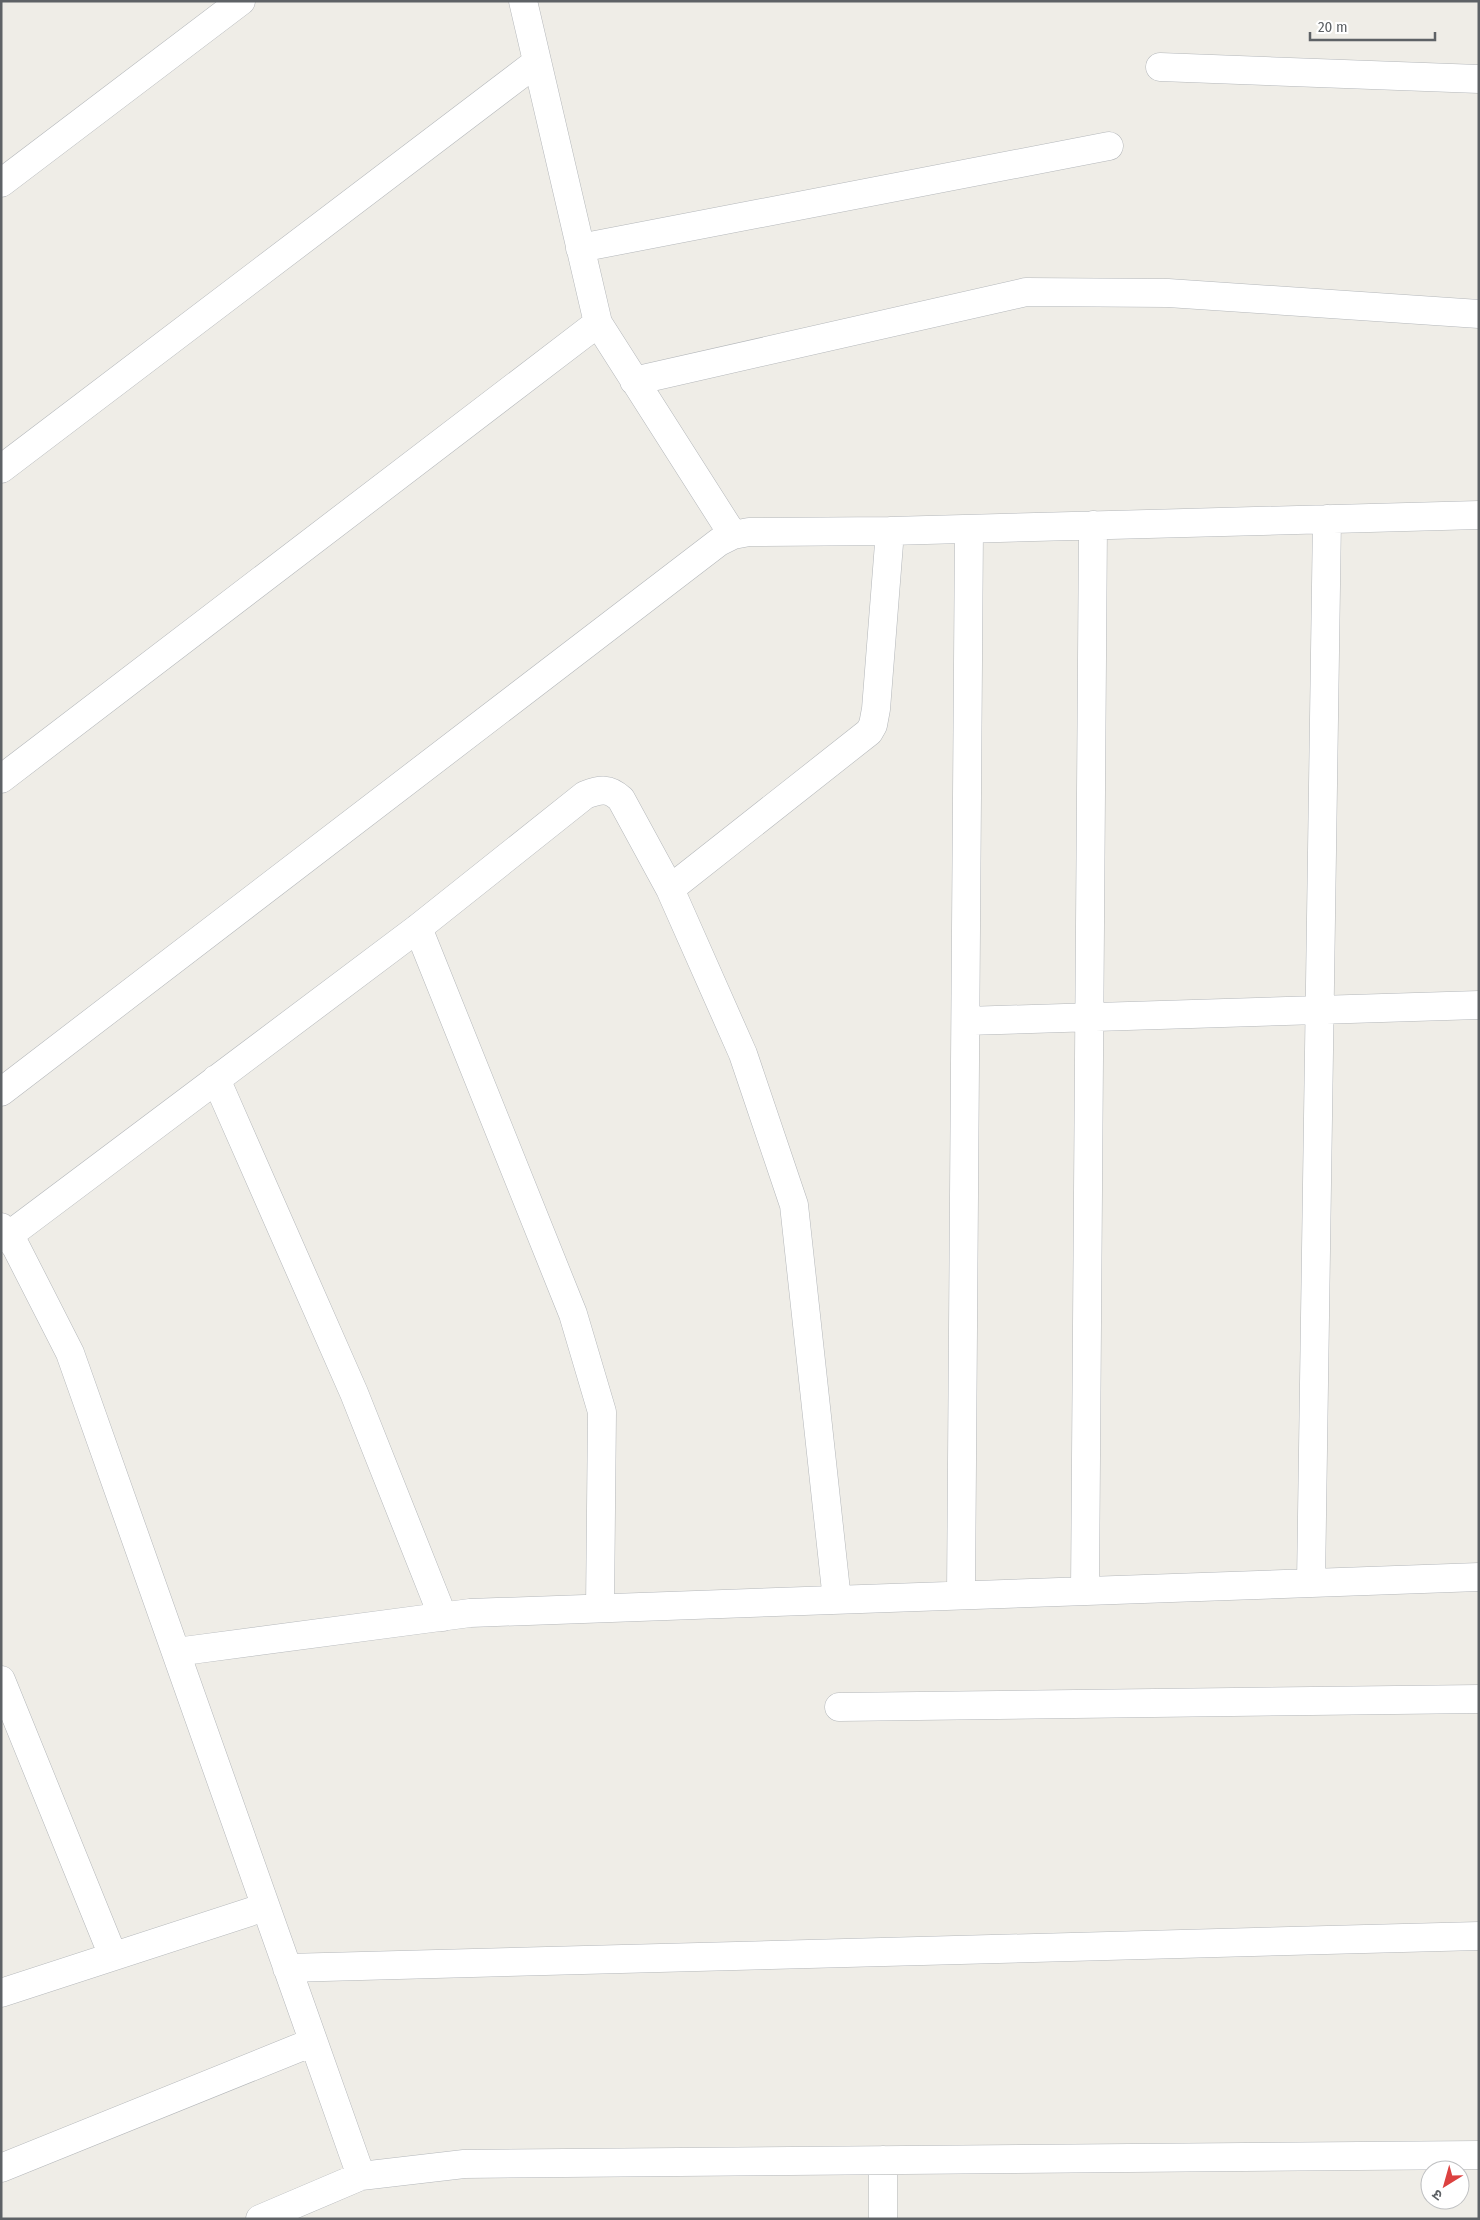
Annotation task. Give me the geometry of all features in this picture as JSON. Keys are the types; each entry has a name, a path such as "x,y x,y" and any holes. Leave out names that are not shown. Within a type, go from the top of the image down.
{"street":[{"path":"1,183 241,1"},
{"path":"523,1 598,323 733,535"},
{"path":"1,469 537,62"},
{"path":"1160,67 1479,80"},
{"path":"580,248 1109,146"},
{"path":"634,381 1026,292 1168,293 1479,314"},
{"path":"1,778 598,323"},
{"path":"1,1092 719,542 733,535 749,532 890,531 1479,515"},
{"path":"1311,1583 1326,519"},
{"path":"1085,1591 1093,525"},
{"path":"961,1595 970,529"},
{"path":"670,889 869,732 874,725 890,531"},
{"path":"361,2176 70,1353 16,1247 4,1232 216,1079 418,928 585,795 604,789 612,791 621,799 670,889 742,1054 794,1205 837,1600"},
{"path":"418,928 573,1314 602,1412 600,1608"},
{"path":"966,1021 1479,1005"},
{"path":"216,1079 354,1393 443,1617"},
{"path":"176,1652 470,1613 1479,1577"},
{"path":"1,1680 113,1956"},
{"path":"839,1707 1479,1700"},
{"path":"1,1992 265,1907"},
{"path":"287,1968 1479,1936"},
{"path":"1,2168 313,2042"},
{"path":"260,2219 361,2176 464,2164 1479,2155"},
{"path":"883,2160 883,2219"}]}
